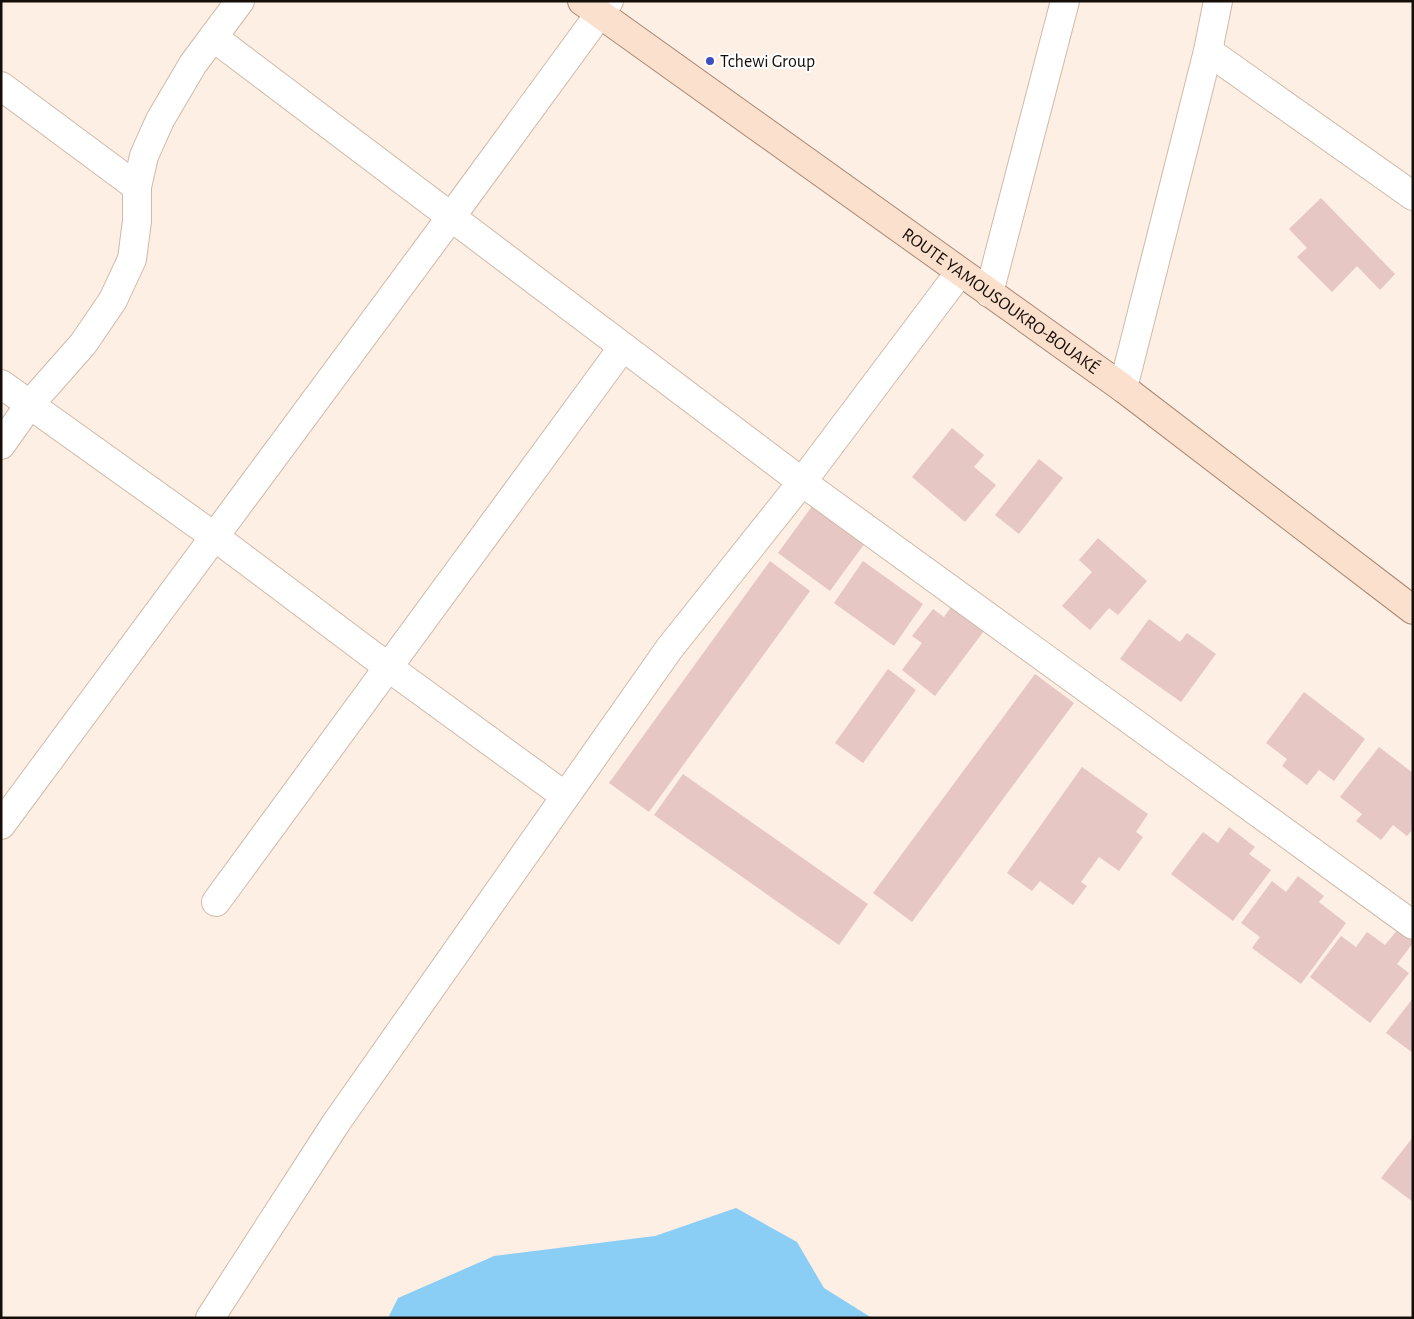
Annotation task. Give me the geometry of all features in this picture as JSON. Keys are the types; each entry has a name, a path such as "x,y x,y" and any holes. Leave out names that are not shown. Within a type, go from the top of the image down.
{"main road":[{"name":"ROUTE YAMOUSOUKRO-BOUAKÉ","path":"597,6 960,272 1123,388 1413,610"}],"street":[{"path":"1,445 30,404 84,344 113,300 132,259 137,221 137,186 144,156 160,120 193,64 240,1"},
{"path":"989,293 1065,1"},
{"path":"1123,388 1208,51 1218,1"},
{"path":"1,824 451,217 597,6"},
{"path":"213,37 802,482 1413,925"},
{"path":"1208,51 1413,196"},
{"path":"1,86 137,186"},
{"path":"210,1318 336,1123 669,649 802,482 960,272"},
{"path":"216,902 624,347"},
{"path":"1,384 215,537 388,667 565,796"}],"water":[{"path":"736,1208 797,1242 824,1288 872,1318 388,1318 398,1298 494,1256 655,1236"}],"building":[{"path":"1321,198 1395,274 1380,290 1357,266 1332,292 1297,257 1307,248 1289,229"},
{"path":"952,428 984,455 974,467 996,485 965,522 912,477"},
{"path":"1039,459 1063,478 1019,534 995,515"},
{"path":"813,505 865,543 830,591 778,553"},
{"path":"1098,538 1147,581 1118,615 1109,608 1090,630 1062,606 1092,572 1079,560"},
{"path":"770,561 810,591 649,812 609,783"},
{"path":"863,561 923,604 894,646 834,603"},
{"path":"951,607 984,631 935,696 902,670 922,643 912,636 933,609 944,617"},
{"path":"1149,619 1180,642 1187,633 1216,654 1181,702 1120,659"},
{"path":"888,669 916,690 863,763 835,743"},
{"path":"1035,674 1074,703 912,922 873,893"},
{"path":"1304,692 1365,739 1334,781 1319,770 1307,785 1282,766 1287,759 1266,743"},
{"path":"1379,747 1413,773 1413,829 1407,836 1393,825 1381,840 1356,821 1362,814 1340,797"},
{"path":"1082,767 1148,814 1136,832 1143,837 1119,871 1099,857 1081,882 1087,886 1073,905 1040,881 1032,891 1007,873"},
{"path":"683,774 868,904 839,945 654,815"},
{"path":"1229,827 1255,847 1249,854 1271,870 1233,921 1171,874 1203,832 1218,843"},
{"path":"1298,876 1324,896 1319,902 1346,923 1301,984 1252,948 1260,937 1241,923 1272,881 1286,892"},
{"path":"1399,928 1413,938 1413,943 1397,964 1409,973 1370,1023 1310,977 1341,936 1356,947 1367,932 1385,945"},
{"path":"1413,998 1413,1053 1386,1033"},
{"path":"1413,1137 1413,1202 1381,1178"}],"place":[{"name":"Tchewi Group","path":"710,61"}]}
